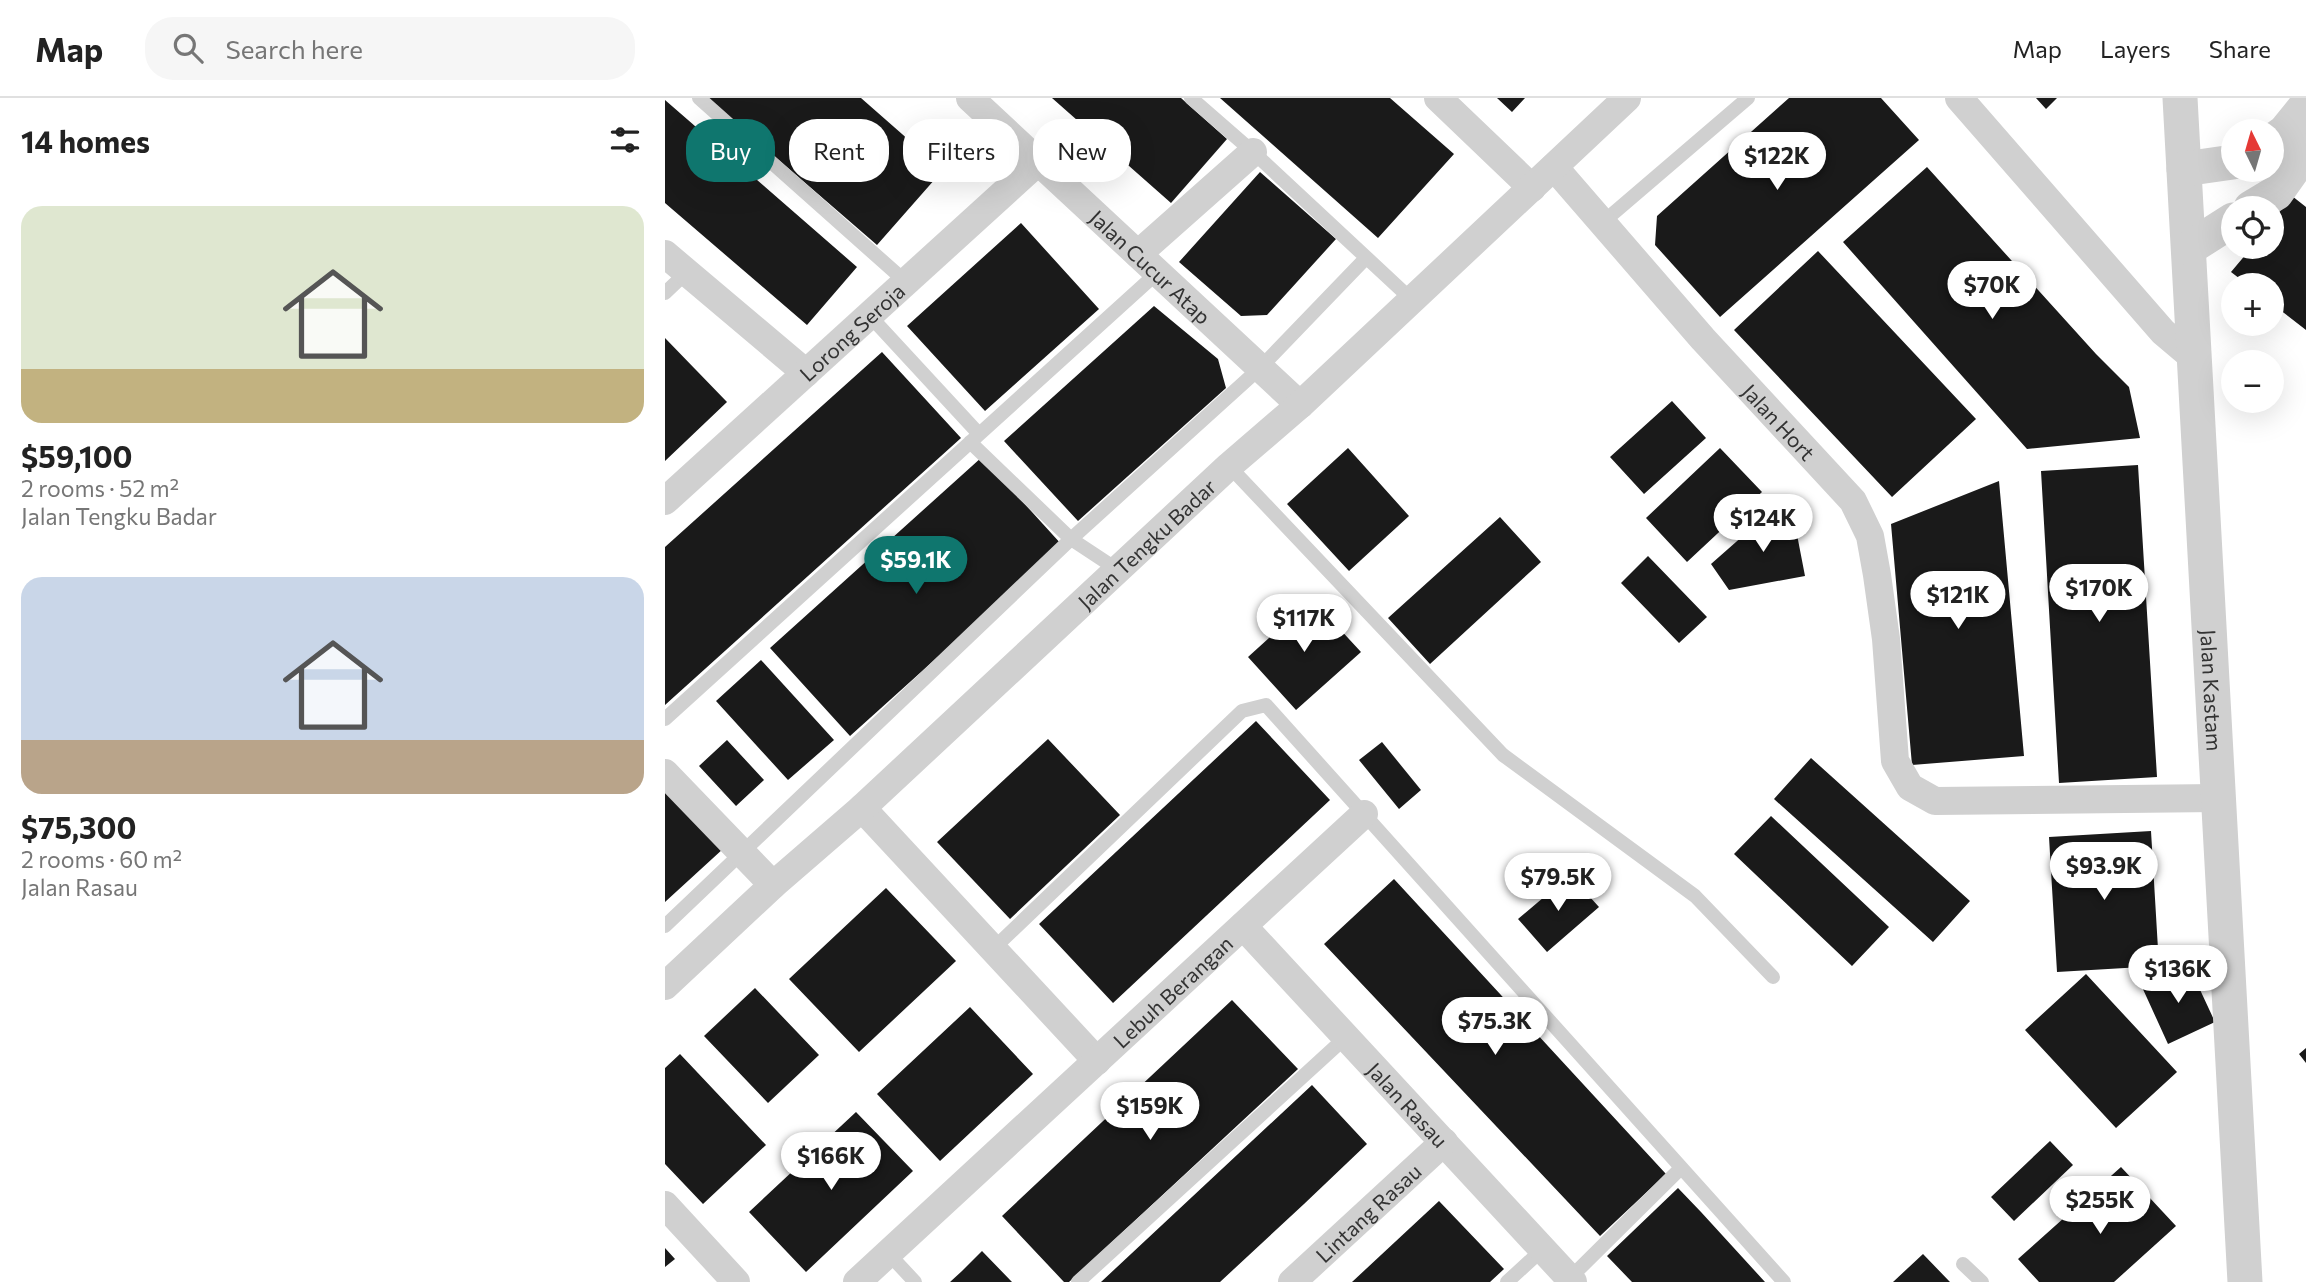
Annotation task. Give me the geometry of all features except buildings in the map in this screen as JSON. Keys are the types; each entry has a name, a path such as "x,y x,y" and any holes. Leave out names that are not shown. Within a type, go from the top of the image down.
{"street":[{"name":"Jalan Cucur Atap","path":"970,98 1033,156"},
{"path":"1439,98 1532,188"},
{"name":"Jalan Tengku Badar","path":"665,986 773,885 862,808 1229,466 1300,405 1627,98"},
{"path":"1959,98 2163,332 2195,359"},
{"name":"Jalan Kastam","path":"2181,98 2245,1282"},
{"path":"2271,196 2276,193 2296,154 2285,132 2306,106"},
{"path":"1147,264 1253,152"},
{"path":"2184,169 2221,164"},
{"name":"Lorong Seroja","path":"665,501 1033,166"},
{"name":"Jalan Hort","path":"1554,167 1703,339 1853,501 1870,536 1886,639 1895,761 1910,787 1935,801 2218,799"},
{"name":"Jalan Cucur Atap","path":"1061,182 1300,405"},
{"path":"2189,248 2221,228"},
{"path":"665,254 806,373"},
{"path":"665,773 773,885"},
{"path":"862,808 1097,1061"},
{"name":"Lebuh Berangan","path":"857,1282 1364,814"},
{"name":"Jalan Rasau","path":"1243,926 1572,1280"},
{"name":"Lintang Rasau","path":"1292,1282 1444,1143"},
{"path":"665,1205 736,1282"}],"lane":[{"path":"699,98 906,282"},
{"path":"1191,98 1412,300"},
{"path":"1602,223 1748,98"},
{"path":"665,926 1071,539 1261,369 1366,258"},
{"path":"665,719 974,438 1147,264"},
{"path":"665,293 687,272"},
{"path":"869,315 974,438 1071,539 1118,570"},
{"path":"1229,466 1503,755 1695,896 1773,977"},
{"path":"993,949 1242,711 1266,705 1784,1282"},
{"path":"1078,1282 1346,1037"},
{"path":"1572,1280 1681,1168"},
{"path":"1507,1282 1543,1249"},
{"path":"888,1253 915,1282"},
{"path":"1963,1264 1982,1282"}]}
